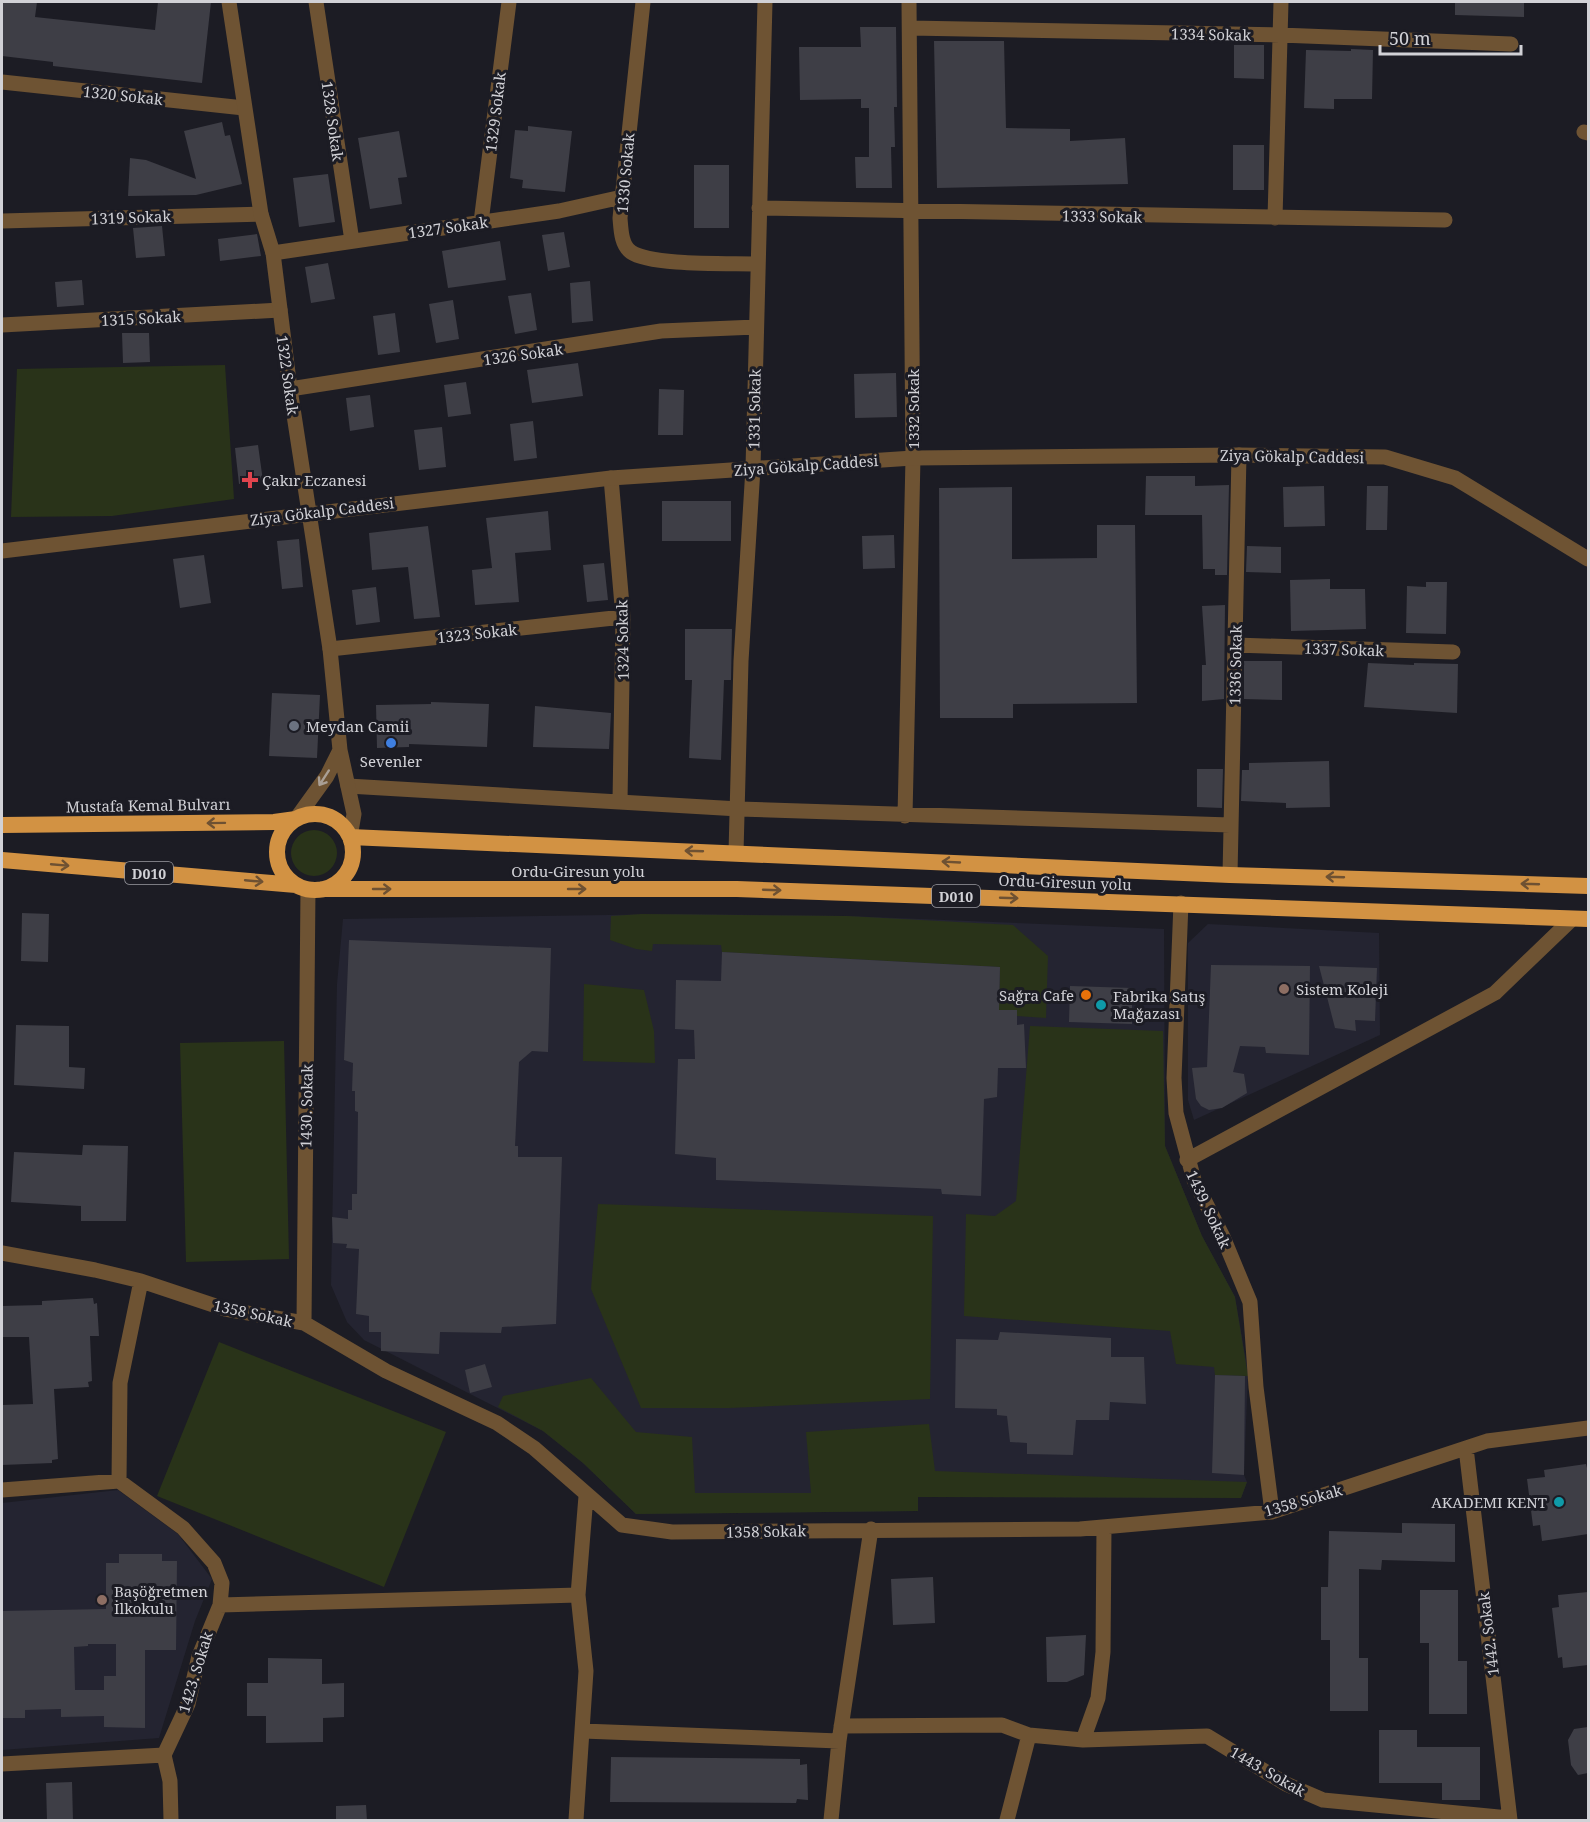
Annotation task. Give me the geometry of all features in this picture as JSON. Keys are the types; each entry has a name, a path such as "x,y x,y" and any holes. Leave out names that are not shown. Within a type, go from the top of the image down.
{"highway":[{"path":"308,814 324,815 339,823 350,837 353,852 349,868 338,882 309,888 287,878 277,858 280,835 296,819 308,814"},
{"name":"Mustafa Kemal Bulvarı","path":"2,825 274,822 296,819"},
{"name":"Ordu-Giresun yolu","path":"350,837 1230,875 1588,886"},
{"name":"D010","path":"2,860 309,888"},
{"name":"Ordu-Giresun yolu","path":"309,888 737,889 1580,919"}],"street":[{"name":"1322 Sokak","path":"230,2 261,214 273,253 290,389 330,649 340,750 354,814 350,837"},
{"name":"1328 Sokak","path":"316,2 351,240"},
{"name":"1329 Sokak","path":"481,222 509,2"},
{"name":"1330 Sokak","path":"642,2 620,218 623,240 631,252 654,260 757,264"},
{"name":"1331 Sokak","path":"736,853 739,809 741,661 753,468 765,2"},
{"name":"1332 Sokak","path":"905,816 913,458 909,2"},
{"path":"1275,218 1281,2"},
{"name":"1334 Sokak","path":"910,28 1280,35 1511,44"},
{"name":"1320 Sokak","path":"2,82 244,108"},
{"name":"1327 Sokak","path":"273,253 560,211 622,197"},
{"name":"1333 Sokak","path":"759,208 912,213 1445,220"},
{"name":"1319 Sokak","path":"2,221 261,214"},
{"name":"1315 Sokak","path":"2,325 279,310"},
{"name":"1326 Sokak","path":"290,389 661,332 756,327"},
{"name":"Ziya Gökalp Caddesi","path":"2,551 310,512 611,478 913,458 1239,455 1385,457 1455,478 1588,560"},
{"name":"1336 Sokak","path":"1230,875 1239,455"},
{"name":"1324 Sokak","path":"611,478 623,617 620,802"},
{"name":"1323 Sokak","path":"330,649 623,617"},
{"name":"1337 Sokak","path":"1235,645 1453,652"},
{"path":"296,819 327,776 340,750"},
{"path":"348,786 739,809 1230,825"},
{"name":"1430. Sokak","path":"304,1323 309,888"},
{"name":"1439. Sokak","path":"1180,903 1174,1078 1176,1113 1194,1180 1223,1238 1250,1302 1256,1387 1272,1512"},
{"path":"1187,1160 1495,993 1580,919"},
{"name":"1358 Sokak","path":"2,1253 141,1281 225,1309 304,1323 386,1371 497,1424 534,1448 586,1496 622,1525 644,1529 672,1532 1104,1527 1272,1512 1487,1441 1588,1428"},
{"path":"2,1490 119,1481 120,1383 141,1281"},
{"name":"1442. Sokak","path":"1466,1448 1509,1819"},
{"name":"1423. Sokak","path":"119,1481 183,1528 214,1563 222,1583 220,1605 199,1656 188,1704 164,1755"},
{"path":"576,1821 586,1671 579,1595 586,1496"},
{"path":"583,1731 840,1733 1002,1725 1029,1735 1083,1740 1098,1698 1103,1652 1104,1527"},
{"path":"831,1821 840,1733 871,1529"},
{"path":"220,1605 579,1595"},
{"path":"1007,1821 1029,1735"},
{"name":"1443. Sokak","path":"1083,1740 1207,1736 1286,1784 1323,1800 1509,1819"},
{"path":"2,1764 164,1755 170,1781 171,1821"}],"shaded area":[{"path":"674,914 847,916 1164,929 1165,1146 1202,1236 1235,1297 1248,1372 1244,1475 1247,1482 1241,1498 918,1497 918,1511 636,1514 583,1463 543,1431 364,1340 347,1322 331,1285 337,984 343,919"},
{"name":"Sistem Koleji","path":"1208,924 1379,933 1380,1035 1194,1120 1188,1100 1188,943"},
{"name":"Başöğretmen İlkokulu","path":"118,1490 178,1534 212,1579 195,1621 159,1738 2,1750 2,1503"}],"green space":[{"path":"225,365 234,499 112,516 11,517 17,369"},
{"path":"314,830 330,837 337,853 330,869 314,876 298,869 291,853 298,837"},
{"path":"642,914 847,916 1013,925 1048,956 1046,1018 1017,1016 1016,1010 999,1010 1000,967 722,952 721,945 653,944 652,951 636,949 610,940 611,916"},
{"path":"584,984 644,990 654,1031 655,1063 583,1061"},
{"path":"1030,1026 1163,1031 1165,1146 1202,1236 1235,1297 1248,1376 1215,1375 1214,1367 1176,1364 1170,1331 964,1316 966,1214 995,1216 1016,1201"},
{"path":"284,1041 289,1259 186,1262 180,1043"},
{"path":"598,1204 933,1216 930,1399 729,1408 641,1408 591,1289"},
{"path":"219,1342 446,1432 384,1587 157,1496"},
{"path":"591,1378 636,1432 692,1437 695,1493 811,1493 806,1432 929,1424 935,1471 1247,1482 1241,1498 918,1497 918,1511 636,1514 583,1463 543,1431 498,1407 503,1396"}],"building":[{"path":"2,2 37,2 35,17 155,30 158,2 211,2 202,83 53,66 53,62 2,56"},
{"path":"1455,2 1524,2 1524,17 1455,15"},
{"path":"860,27 896,27 897,107 894,107 895,147 891,147 892,188 856,188 855,157 869,157 869,108 861,108 861,99 800,100 799,47 861,47"},
{"path":"934,41 1004,41 1006,128 1070,129 1070,141 1125,138 1128,184 937,188"},
{"path":"1234,45 1264,45 1264,79 1234,78"},
{"path":"1351,49 1373,50 1372,99 1334,99 1334,109 1304,108 1306,50 1351,51"},
{"path":"222,122 225,136 230,135 242,184 196,195 128,196 130,158 146,160 196,179 184,131"},
{"path":"528,126 572,131 565,192 522,188 523,180 510,178 515,130 528,131"},
{"path":"399,131 407,177 398,178 402,204 370,209 358,138"},
{"path":"1233,145 1264,145 1264,190 1233,190"},
{"path":"694,165 729,165 729,228 694,228"},
{"path":"328,174 335,222 299,227 293,178"},
{"path":"162,226 165,256 136,258 133,228"},
{"path":"564,232 570,267 548,271 542,235"},
{"path":"257,234 261,256 220,261 218,239"},
{"path":"500,241 506,280 448,288 442,251"},
{"path":"328,263 335,299 311,303 305,267"},
{"path":"82,280 84,305 57,307 55,282"},
{"path":"590,281 593,321 572,323 570,283"},
{"path":"531,293 537,330 515,334 508,296"},
{"path":"453,300 459,339 436,343 429,304"},
{"path":"395,313 400,352 378,355 373,316"},
{"path":"122,333 149,333 150,362 123,363"},
{"path":"578,363 583,396 532,403 527,370"},
{"path":"896,373 897,417 855,418 854,374"},
{"path":"466,382 471,414 448,417 444,385"},
{"path":"659,389 684,390 683,435 658,435"},
{"path":"370,395 374,427 350,431 346,398"},
{"path":"533,421 537,458 514,461 510,424"},
{"path":"442,427 446,467 419,470 414,430"},
{"path":"258,445 263,481 239,484 235,448"},
{"path":"1146,476 1195,476 1195,486 1229,485 1227,575 1215,575 1215,569 1203,569 1202,515 1145,515"},
{"path":"1324,486 1325,526 1284,527 1283,487"},
{"path":"1367,486 1388,486 1387,530 1366,530"},
{"path":"1012,487 1012,559 1097,558 1097,525 1135,525 1137,703 1013,704 1013,718 940,718 939,488"},
{"path":"662,501 731,501 731,541 662,541"},
{"path":"548,511 551,550 515,553 519,602 475,605 472,570 492,568 486,518"},
{"path":"428,526 440,617 414,619 408,567 372,570 369,533"},
{"path":"894,535 895,568 863,569 862,536"},
{"path":"299,539 303,587 282,589 277,541"},
{"path":"1247,546 1281,547 1281,573 1246,572"},
{"path":"204,555 211,603 180,608 173,559"},
{"path":"604,563 608,600 587,602 583,565"},
{"path":"1330,579 1330,589 1365,589 1366,629 1291,631 1290,580"},
{"path":"1426,582 1447,582 1446,634 1406,633 1407,586 1426,587"},
{"path":"376,587 380,622 356,625 352,590"},
{"path":"1225,605 1224,699 1202,701 1202,665 1206,665 1202,606"},
{"path":"685,629 732,629 731,680 724,680 721,760 689,758 692,680 685,680"},
{"path":"1244,661 1282,661 1282,700 1244,699"},
{"path":"1368,663 1458,664 1457,713 1364,707"},
{"name":"Meydan Camii","path":"272,693 320,695 317,758 269,756"},
{"path":"431,702 489,704 487,747 409,744 409,747 377,748 376,705 431,704"},
{"path":"535,706 611,713 609,749 533,747"},
{"path":"1329,761 1330,807 1286,808 1286,803 1241,801 1242,770 1249,770 1249,763"},
{"path":"1197,769 1223,769 1222,808 1197,807"},
{"path":"22,913 49,914 48,962 21,961"},
{"path":"349,940 551,948 548,1052 532,1051 519,1062 515,1146 518,1146 518,1157 562,1157 556,1324 502,1327 501,1333 440,1332 439,1354 381,1351 381,1332 369,1332 369,1316 356,1314 359,1249 346,1248 347,1244 333,1243 332,1217 348,1219 348,1210 352,1210 352,1194 357,1194 358,1112 355,1111 355,1091 352,1091 353,1063 344,1060"},
{"path":"722,952 1000,967 999,1010 1017,1010 1017,1025 1024,1024 1026,1068 998,1068 997,1097 984,1099 981,1196 942,1194 941,1189 716,1180 716,1158 675,1154 678,1059 695,1059 694,1030 675,1029 676,980 721,981"},
{"path":"1211,965 1310,966 1309,1055 1266,1053 1265,1047 1240,1046 1233,1072 1244,1074 1247,1093 1222,1108 1209,1110 1201,1106 1196,1099 1192,1068 1207,1067"},
{"path":"1319,966 1377,968 1375,1021 1355,1020 1356,1031 1335,1028"},
{"name":"Fabrika Satış Mağazası","path":"1070,986 1132,988 1132,1024 1069,1022"},
{"path":"16,1025 69,1026 69,1067 85,1068 84,1089 14,1085"},
{"path":"83,1145 128,1146 126,1221 81,1221 81,1206 11,1202 14,1152 82,1155"},
{"path":"93,1298 94,1304 97,1303 99,1336 90,1336 92,1381 88,1382 89,1387 54,1389 58,1459 52,1460 52,1463 2,1465 2,1405 33,1404 29,1337 2,1337 2,1306 42,1305 42,1301"},
{"path":"1000,1332 1111,1338 1111,1357 1144,1357 1146,1404 1110,1402 1109,1420 1076,1420 1073,1455 1027,1454 1027,1443 1010,1442 1007,1416 997,1415 997,1409 955,1408 956,1339 998,1340"},
{"path":"485,1364 492,1387 470,1393 465,1370"},
{"path":"1215,1375 1245,1376 1244,1475 1212,1473"},
{"name":"AKADEMI KENT","path":"1586,1464 1588,1534 1542,1541 1540,1525 1533,1526 1527,1479 1545,1477 1544,1470"},
{"path":"1402,1523 1455,1524 1455,1562 1382,1560 1381,1570 1359,1569 1359,1658 1368,1658 1368,1711 1330,1711 1330,1640 1321,1640 1321,1587 1328,1587 1329,1531 1402,1533"},
{"path":"119,1554 162,1554 162,1561 177,1561 176,1650 145,1650 145,1728 104,1727 104,1716 61,1717 61,1709 25,1710 25,1718 2,1718 2,1611 106,1609 106,1563 119,1563","holes":["88,1644 116,1644 116,1676 104,1676 104,1690 75,1690 74,1647 88,1646"]},
{"path":"933,1577 935,1623 893,1625 891,1579"},
{"path":"1420,1590 1458,1590 1458,1661 1467,1661 1467,1714 1429,1714 1429,1643 1420,1643"},
{"path":"1588,1592 1588,1665 1563,1668 1562,1657 1558,1658 1552,1608 1559,1607 1558,1595"},
{"path":"1086,1635 1084,1675 1067,1682 1047,1682 1046,1637"},
{"path":"268,1658 322,1659 322,1684 344,1683 344,1717 323,1718 323,1742 266,1743 266,1716 247,1716 247,1683 268,1683"},
{"path":"1588,1727 1588,1773 1578,1775 1571,1765 1568,1740 1574,1729"},
{"path":"1379,1730 1417,1730 1417,1747 1480,1747 1480,1800 1442,1800 1442,1783 1379,1783"},
{"path":"611,1757 800,1759 800,1765 807,1764 808,1800 797,1799 796,1803 610,1802"},
{"path":"72,1782 73,1821 47,1821 46,1783"},
{"path":"366,1805 367,1821 336,1821 336,1806"}],"place":[{"name":"Çakır Eczanesi","path":"250,480"},
{"name":"Meydan Camii","path":"294,726"},
{"name":"Sevenler","path":"391,743"},
{"name":"Sistem Koleji","path":"1284,989"},
{"name":"Sağra Cafe","path":"1086,995"},
{"name":"Fabrika Satış Mağazası","path":"1101,1005"},
{"name":"AKADEMI KENT","path":"1559,1502"},
{"name":"Başöğretmen İlkokulu","path":"102,1600"}]}
